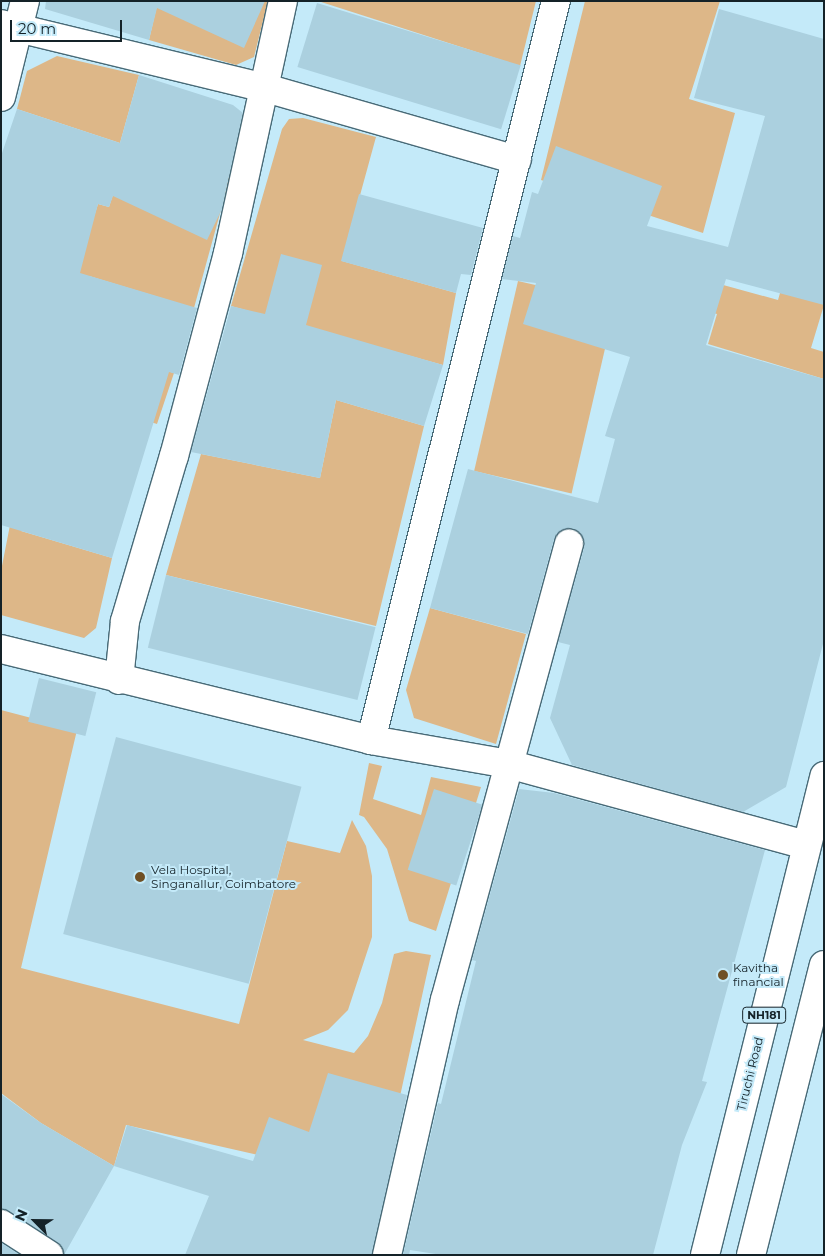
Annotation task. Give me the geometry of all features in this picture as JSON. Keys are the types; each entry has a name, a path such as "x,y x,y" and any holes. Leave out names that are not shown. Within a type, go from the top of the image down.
{"main road":[{"path":"1,97 10,26 25,1"},
{"path":"119,680 125,621 174,456 228,253 262,87 283,1"},
{"path":"371,740 556,1"},
{"path":"10,26 262,87 517,160"},
{"path":"388,1255 444,1000 569,544"},
{"path":"1,649 119,680 371,740 508,764 806,845"},
{"name":"Tiruchi Road","path":"705,1255 824,776"},
{"path":"751,1255 824,965"},
{"path":"1,1224 49,1255"}],"shaded area":[{"path":"158,1 268,1 254,57 236,65 149,40"},
{"path":"318,1 536,1 520,66"},
{"path":"585,1 720,1 689,99 735,113 703,233 541,180"},
{"path":"57,56 139,75 120,143 17,109 27,71"},
{"path":"303,118 376,137 342,261 456,293 443,365 231,306 282,129 289,119"},
{"path":"129,145 230,177 194,308 89,276 69,342 174,373 157,424 39,387 98,204 109,207"},
{"path":"790,258 824,268 824,305 811,348 824,352 824,379 708,344 717,314 621,285 629,259 778,300"},
{"path":"518,281 615,303 572,493 474,471"},
{"path":"336,400 424,426 376,626 166,575 201,454 320,478"},
{"path":"21,469 21,531 112,558 96,628 84,638 1,615 1,571"},
{"path":"430,608 526,634 496,744 414,718 406,690"},
{"path":"1,710 77,730 21,968 239,1024 287,841 340,853 352,820 366,846 372,876 372,937 348,1010 328,1030 303,1040 354,1053 368,1036 382,1003 394,954 406,951 431,955 381,1183 126,1125 114,1166 41,1123 1,1093"},
{"path":"369,763 382,766 373,799 421,815 431,777 481,787 436,931 409,921 387,849 364,817 359,815"}],"building":[{"path":"46,1 265,1 244,48 157,8 149,40 45,9"},
{"path":"317,3 521,65 501,129 297,67"},
{"path":"719,9 824,39 824,305 726,279 706,345 824,379 824,640 786,787 743,812 572,765 550,718 570,645 558,642 584,548 580,533 566,529 554,539 528,634 430,608 468,469 598,503 615,439 605,436 630,357 523,324 536,283 502,279 513,236 520,238 532,192 538,194 556,146 662,186 647,226 728,247 765,116 694,98"},
{"path":"139,75 233,105 243,113 222,209 207,240 113,196 109,207 98,204 80,273 197,308 179,375 169,372 112,558 1,525 1,156 17,109 120,143"},
{"path":"359,194 483,228 471,275 461,274 456,293 341,261"},
{"path":"281,254 322,265 306,325 443,365 424,426 336,400 320,478 191,452 231,306 265,314"},
{"path":"166,575 376,627 357,700 148,648"},
{"path":"39,678 96,692 85,736 28,722"},
{"path":"116,737 301,787 249,984 63,934"},
{"path":"434,789 483,805 456,886 408,870"},
{"path":"519,789 554,793 765,850 702,1081 707,1082 682,1145 653,1255 442,1255 410,1250 409,1255 403,1255 438,1103 441,1104 476,961 472,960"},
{"path":"328,1073 407,1095 372,1255 185,1255 209,1196 114,1166 127,1125 253,1161 269,1117 309,1132"},
{"path":"1,1094 41,1123 114,1166 64,1255 57,1242 1,1208"},
{"path":"1,1243 20,1255 1,1255"}],"place":[{"name":"Vela Hospital, Singanallur, Coimbatore","path":"140,877"},
{"name":"Kavitha financial","path":"723,975"}]}
